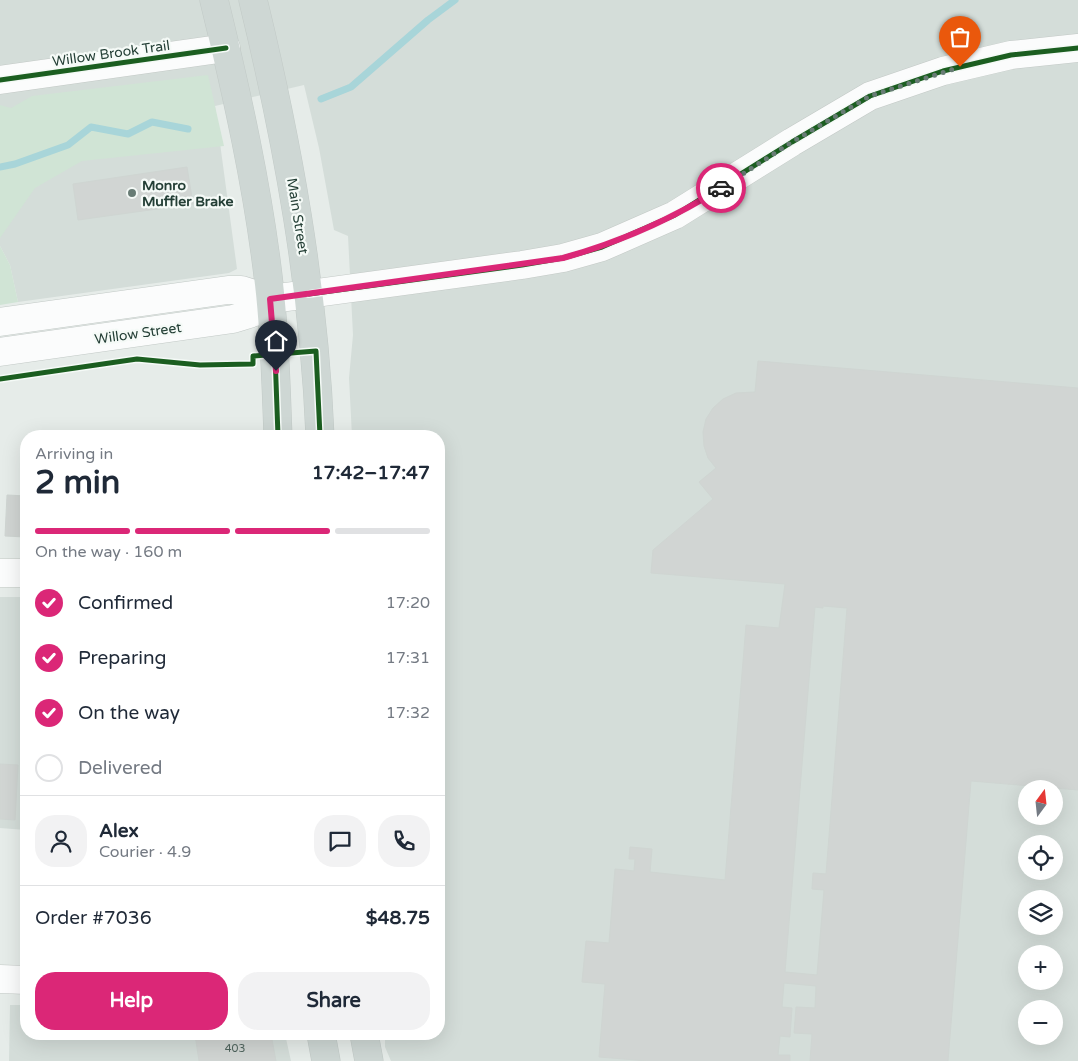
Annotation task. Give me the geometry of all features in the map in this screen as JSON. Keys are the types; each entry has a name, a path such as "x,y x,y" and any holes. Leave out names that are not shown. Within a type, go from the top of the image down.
{"main road":[{"path":"214,0 226,48 256,196 270,299 278,430"},
{"name":"Main Street","path":"253,0 284,139 309,294 316,355 320,430"},
{"path":"322,1040 326,1061"},
{"path":"365,1040 369,1061"}],"street":[{"name":"Willow Brook Trail","path":"0,80 226,48"},
{"name":"Willow Street","path":"0,322 228,290 241,290 270,299 563,258 602,247 676,215 792,142 870,96 943,71 1011,55 1078,48"},
{"name":"Willow Street","path":"0,352 233,320 252,313 270,299"},
{"path":"0,573 20,573"},
{"path":"0,979 20,980"}],"shaded area":[{"path":"0,0 1078,0 1078,1061 391,1061 385,1047 385,1040 445,1040 445,430 352,430 349,378 353,335 348,236 334,230 319,148 304,85 215,106 237,269 229,273 18,302 10,265 0,246"},
{"path":"0,597 20,597 20,830 0,828"},
{"path":"10,1005 20,1005 20,1040 286,1040 291,1061 9,1061"}],"green space":[{"path":"208,75 224,146 82,161 35,188 0,238 0,105 11,108 32,96"},
{"path":"0,246 10,265 18,302 0,305"}],"building":[{"path":"187,167 193,204 78,220 73,184"},
{"path":"758,361 1078,388 1078,790 1063,789 1063,780 1018,780 1018,785 971,781 948,1061 810,1061 812,1034 794,1033 796,1007 815,1008 816,986 784,983 782,1007 792,1008 790,1037 780,1036 778,1055 790,1055 790,1061 648,1061 599,1057 605,984 582,982 586,941 609,943 615,869 634,871 635,859 629,859 630,847 652,849 650,872 725,880 746,625 779,628 785,584 651,573 653,550 713,499 699,482 716,468 708,458 704,446 703,432 706,419 713,408 723,399 736,393 755,392","holes":["823,606 847,608 826,874 813,873 812,889 824,890 817,975 785,972 815,607 823,608"]},
{"path":"7,495 20,496 20,537 5,536"},
{"path":"0,764 18,765 15,820 0,819"},
{"path":"196,1040 272,1040 276,1061 199,1061"}],"waterway":[{"path":"321,99 351,87 428,20 455,0"},
{"path":"0,167 15,164 68,145 91,127 128,134 152,122 188,129"}],"cycle path":[{"path":"0,80 226,48"},
{"path":"309,294 522,265 563,258 602,247 675,215 870,96 943,71 1011,55 1078,48"},
{"path":"0,379 137,359 200,365 253,364 253,356 316,351 320,430"},
{"path":"275,354 278,430"}],"way so far":[{"path":"721,188 792,142 870,96 960,67"}],"place":[{"name":"Monro Muffler Brake","path":"132,193"}],"route":[{"path":"276,371 270,299 563,258 602,247 636,234 676,215 721,188"}]}
